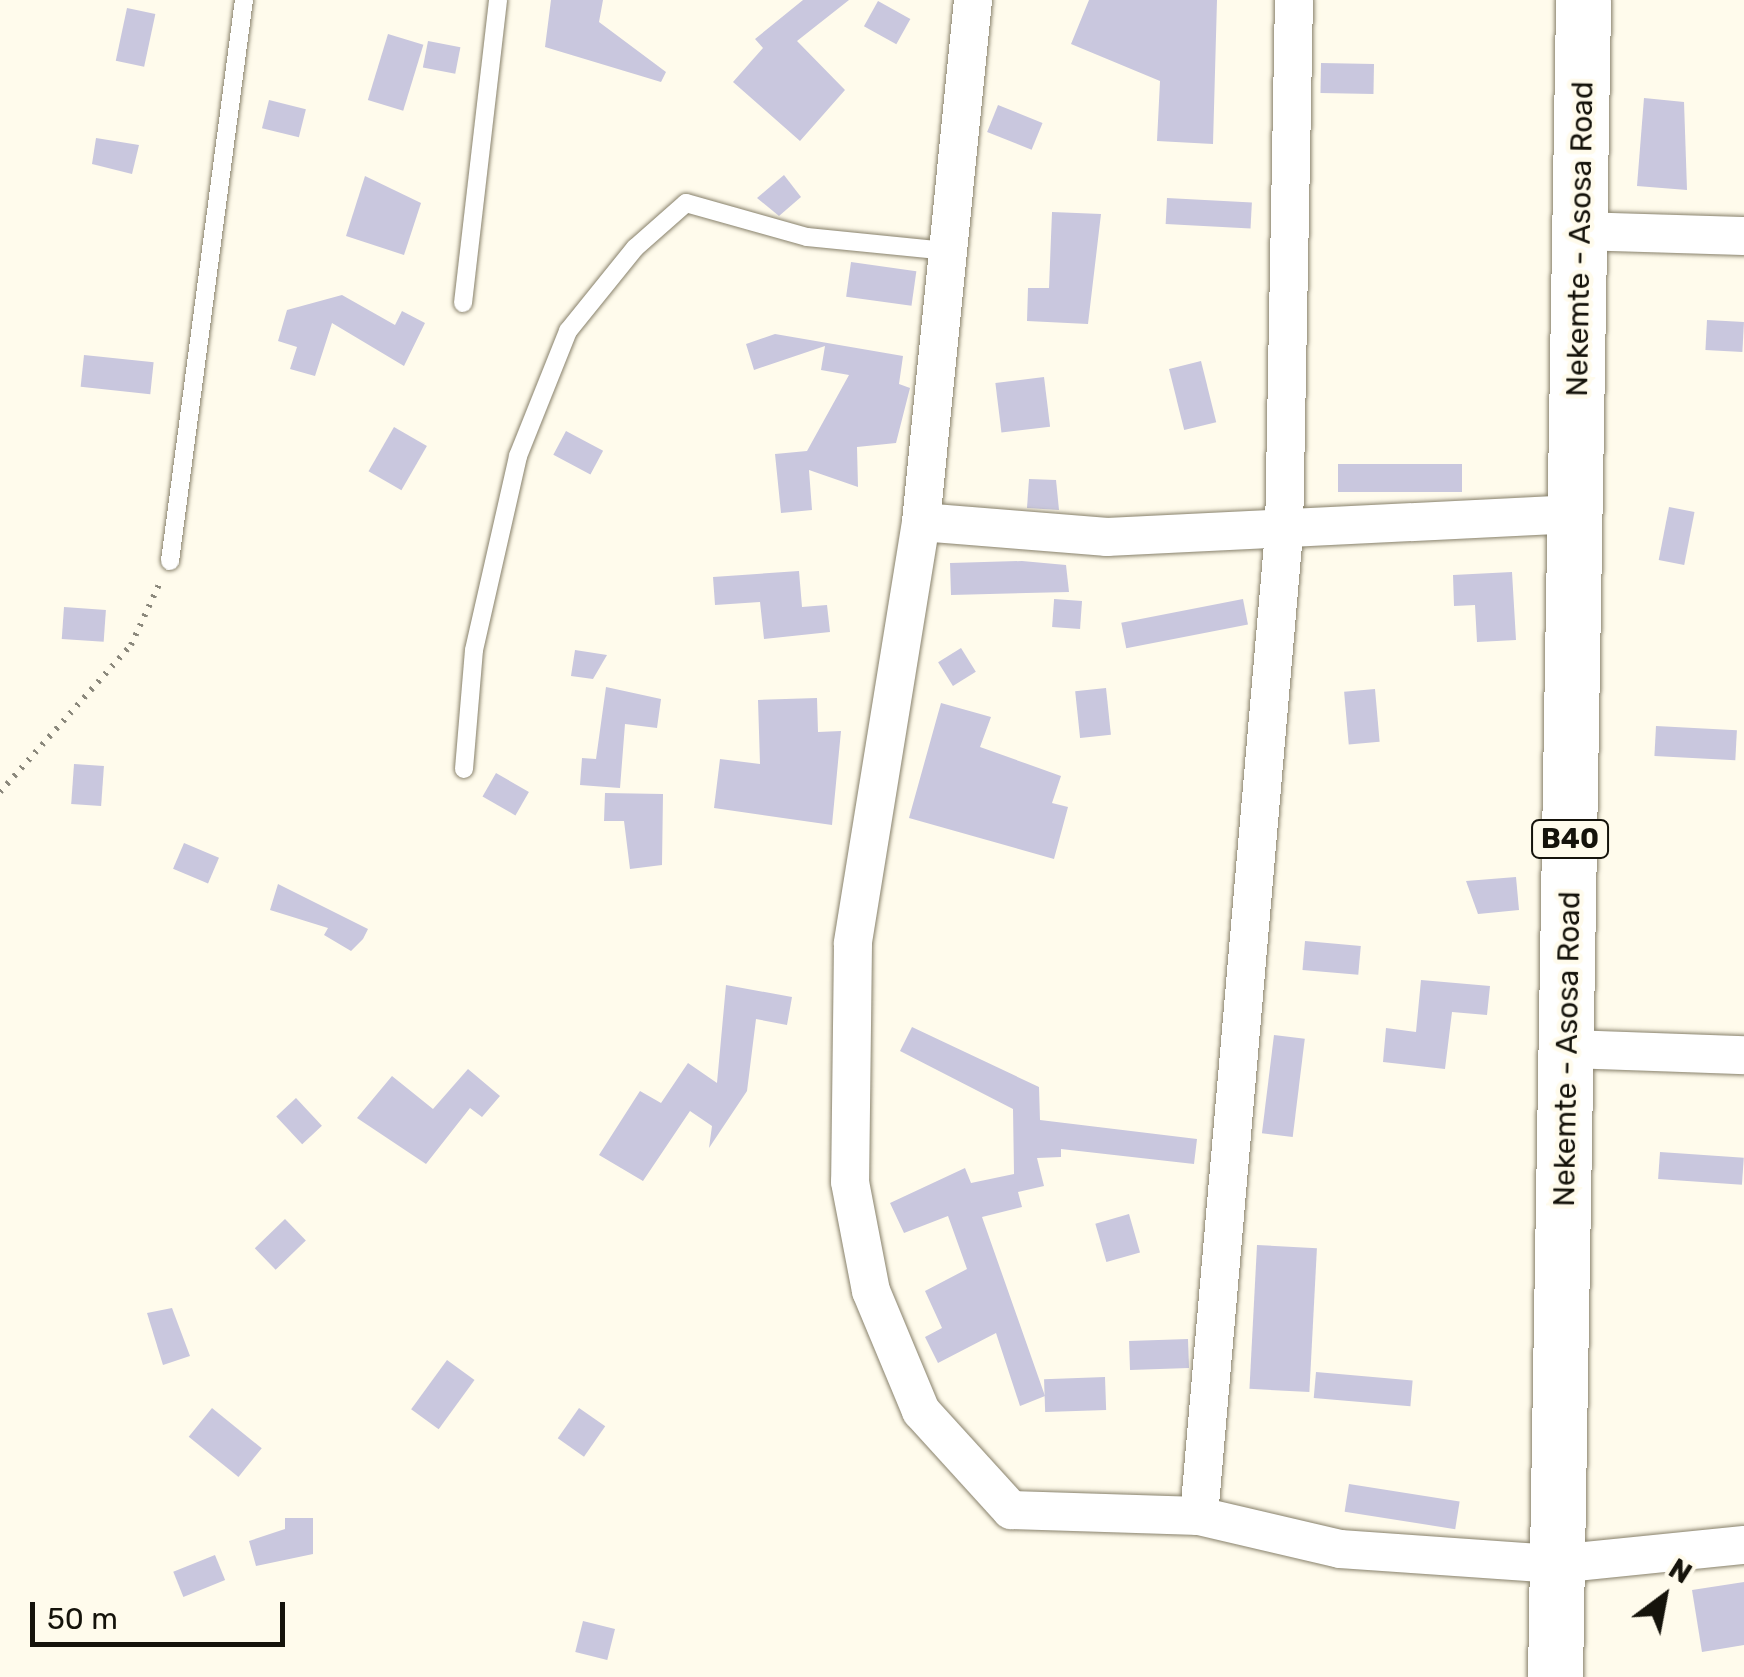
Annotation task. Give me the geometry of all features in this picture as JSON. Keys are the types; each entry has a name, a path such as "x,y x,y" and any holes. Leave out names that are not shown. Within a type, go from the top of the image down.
{"highway":[{"name":"Nekemte - Asosa Road","path":"1556,1677 1583,0"}],"street":[{"path":"973,0 921,522 854,944 850,1182 871,1291 922,1412 1011,1510 1198,1516 1340,1549 1556,1564 1744,1545"},
{"path":"1198,1516 1284,533 1294,0"},
{"path":"1581,231 1744,236"},
{"path":"921,522 1044,536 1284,533 1575,514"},
{"path":"1568,1049 1744,1056"}],"lane":[{"path":"170,561 244,0"},
{"path":"464,304 498,0"},
{"path":"464,769 474,650 518,456 568,331 635,248 686,203 808,236 948,251"}],"path":[{"path":"0,792 131,645 170,561"}],"building":[{"path":"551,0 603,0 599,22 666,72 661,82 545,47"},
{"path":"803,0 849,0 797,41 845,90 800,141 733,82 763,48 755,39"},
{"path":"1089,0 1217,0 1213,144 1157,141 1160,81 1071,44"},
{"path":"878,1 910,19 896,44 864,26"},
{"path":"127,8 155,14 144,67 116,61"},
{"path":"388,34 423,45 403,111 368,100"},
{"path":"428,41 460,47 455,74 423,68"},
{"path":"1321,63 1374,64 1373,94 1320,93"},
{"path":"1644,98 1684,102 1687,190 1637,186"},
{"path":"269,100 306,109 299,137 262,128"},
{"path":"998,105 1043,123 1032,150 987,132"},
{"path":"96,138 139,145 132,174 92,164"},
{"path":"784,175 801,197 779,216 757,198"},
{"path":"365,176 421,203 404,255 346,236"},
{"path":"1167,198 1252,202 1251,228 1166,224"},
{"path":"1052,212 1101,214 1088,324 1027,321 1028,288 1049,288"},
{"path":"851,262 916,271 911,306 846,297"},
{"path":"342,295 395,325 402,311 425,323 404,366 332,323 315,376 290,369 297,347 278,341 287,310"},
{"path":"1707,320 1744,322 1742,352 1705,350"},
{"path":"775,334 903,356 899,384 910,388 896,443 857,447 858,487 809,470 812,510 781,513 775,454 807,451 849,375 821,370 825,346 754,370 746,344"},
{"path":"84,355 154,362 150,394 81,387"},
{"path":"1201,361 1216,422 1184,430 1169,369"},
{"path":"1044,377 1050,427 1001,433 995,383"},
{"path":"394,427 427,446 401,490 368,471"},
{"path":"566,431 603,451 590,475 553,455"},
{"path":"1338,464 1462,464 1462,492 1338,492"},
{"path":"1029,479 1056,480 1059,510 1027,508"},
{"path":"1669,507 1695,512 1684,565 1659,560"},
{"path":"1022,561 1066,565 1069,592 951,595 950,563"},
{"path":"799,571 802,607 827,605 830,632 764,639 760,602 715,605 713,577"},
{"path":"1512,572 1516,640 1477,642 1475,605 1454,606 1453,575"},
{"path":"1054,599 1082,601 1080,629 1052,627"},
{"path":"1243,599 1248,625 1126,648 1121,623"},
{"path":"64,607 106,610 104,642 62,639"},
{"path":"961,648 976,672 953,686 938,662"},
{"path":"575,650 607,655 593,679 571,676"},
{"path":"606,687 661,699 657,728 625,724 620,788 580,785 582,758 596,759"},
{"path":"1106,688 1111,735 1080,738 1075,691"},
{"path":"1375,689 1380,742 1349,745 1344,692"},
{"path":"817,698 818,732 841,731 832,825 714,808 720,759 760,764 758,700"},
{"path":"941,703 991,717 980,747 1061,776 1052,803 1068,807 1054,859 909,818"},
{"path":"1656,726 1737,730 1735,760 1654,756"},
{"path":"74,764 104,766 101,806 71,804"},
{"path":"496,773 529,792 515,815 482,796"},
{"path":"605,793 663,794 662,865 630,869 624,821 604,821"},
{"path":"184,843 219,858 208,884 173,869"},
{"path":"1516,877 1519,910 1478,914 1466,881"},
{"path":"278,884 368,929 363,939 351,951 324,935 328,928 270,910"},
{"path":"1305,941 1361,946 1358,975 1302,970"},
{"path":"1421,980 1490,986 1487,1015 1452,1012 1445,1069 1383,1062 1386,1028 1416,1032"},
{"path":"726,985 792,997 787,1025 756,1019 747,1091 709,1148 712,1126 690,1111 643,1181 599,1155 640,1091 661,1103 688,1063 717,1083"},
{"path":"912,1027 1039,1087 1040,1120 1197,1139 1194,1164 1061,1149 1061,1157 1037,1158 1044,1186 1018,1192 1022,1207 982,1217 1045,1396 1020,1406 996,1333 938,1363 925,1337 942,1328 925,1291 967,1269 948,1216 904,1233 890,1203 965,1168 971,1183 1014,1174 1013,1109 900,1051"},
{"path":"1274,1035 1305,1039 1293,1137 1262,1133"},
{"path":"468,1069 500,1096 482,1117 470,1108 426,1164 357,1118 392,1076 433,1109"},
{"path":"296,1098 322,1126 302,1144 276,1116"},
{"path":"1660,1152 1744,1158 1742,1185 1658,1179"},
{"path":"1129,1214 1140,1252 1106,1262 1095,1224"},
{"path":"285,1219 306,1241 276,1270 255,1248"},
{"path":"1257,1245 1317,1248 1309,1392 1249,1389"},
{"path":"172,1308 190,1356 163,1365 147,1313"},
{"path":"1188,1339 1189,1368 1130,1370 1129,1341"},
{"path":"447,1360 475,1380 439,1429 411,1409"},
{"path":"1316,1372 1413,1380 1410,1406 1314,1398"},
{"path":"1105,1377 1106,1410 1045,1412 1044,1379"},
{"path":"212,1408 262,1448 238,1477 189,1437"},
{"path":"579,1408 605,1426 584,1457 558,1438"},
{"path":"1349,1484 1460,1502 1455,1529 1345,1512"},
{"path":"285,1518 313,1518 313,1554 256,1566 249,1541 285,1529"},
{"path":"215,1555 225,1580 183,1597 173,1572"},
{"path":"1744,1582 1744,1645 1702,1652 1692,1590"},
{"path":"583,1621 615,1629 607,1660 575,1652"}]}
